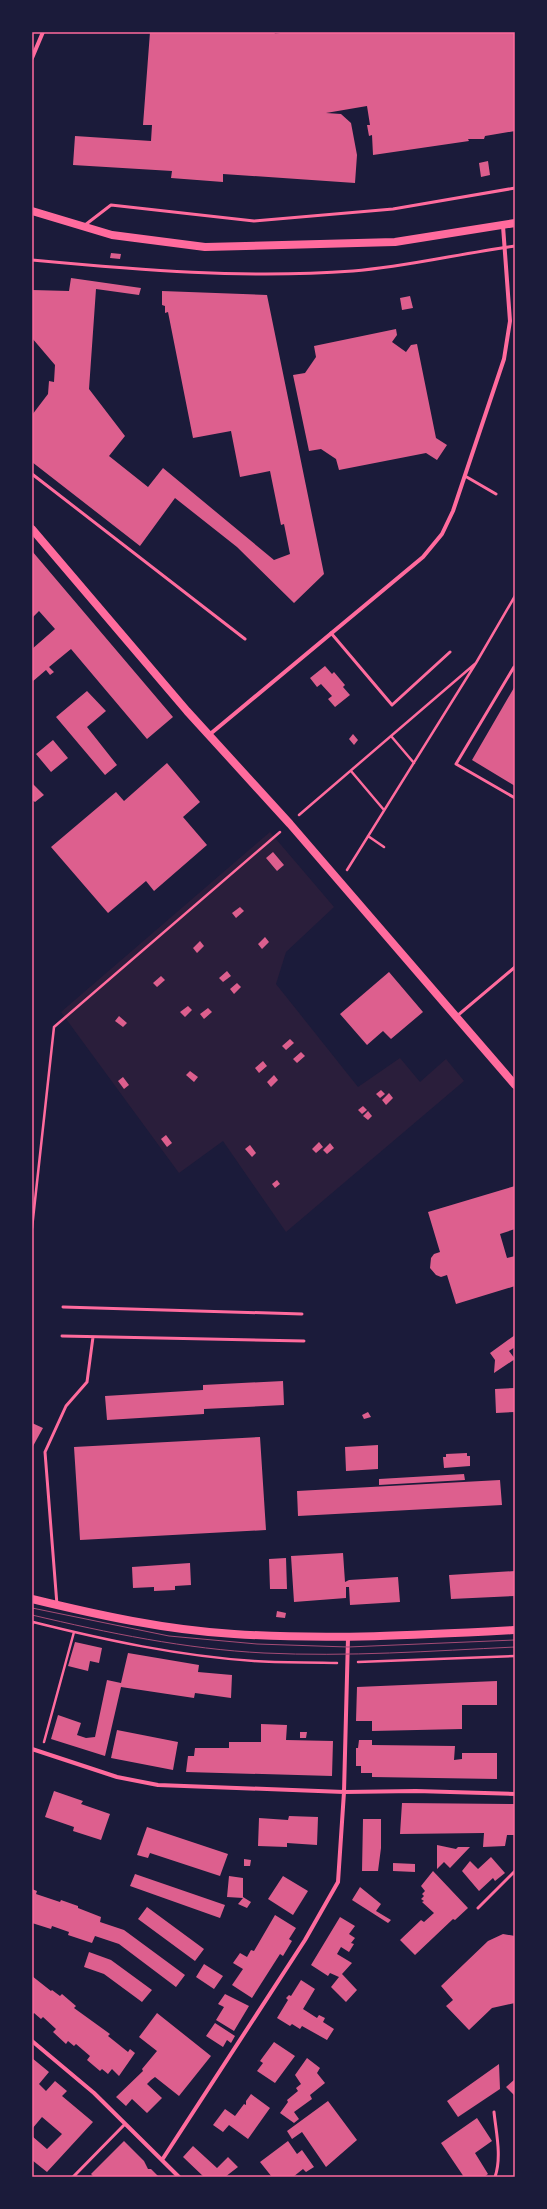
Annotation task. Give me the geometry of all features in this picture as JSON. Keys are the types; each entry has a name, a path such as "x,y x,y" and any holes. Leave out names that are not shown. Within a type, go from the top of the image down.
{"main road":[{"path":"32,211 112,235 205,246 395,242 503,226 515,222"},
{"path":"32,529 209,736 290,824 515,1085"},
{"path":"32,1599 124,1619 233,1634 348,1638 515,1630"}],"street":[{"path":"32,58 43,32"},
{"path":"209,736 423,556 442,534 453,511 504,359 510,321 503,226"},
{"path":"162,2160 305,1940 338,1882 344,1792 348,1638"},
{"path":"32,1749 117,1776 158,1785 344,1792 416,1791 515,1794"},
{"path":"32,2041 94,2093 179,2177"}],"lane":[{"path":"84,226 110,205 254,221 393,209 515,188"},
{"path":"32,260 155,272 279,275 355,271 515,246"},
{"path":"32,474 245,639"},
{"path":"465,476 496,494"},
{"path":"331,633 392,705 450,652"},
{"path":"514,667 456,764 515,798"},
{"path":"456,1018 515,966"},
{"path":"62,1307 302,1314"},
{"path":"62,1336 304,1341"},
{"path":"57,1605 45,1452 66,1406 87,1382 93,1337"},
{"path":"478,1908 515,1871"},
{"path":"494,2112 498,2141 498,2171 496,2177"},
{"path":"74,2177 125,2124"}],"path":[{"path":"339,882 476,663 515,596"},
{"path":"32,1228 54,1026 476,663"},
{"path":"391,736 414,763"},
{"path":"350,771 384,810"},
{"path":"368,836 384,847"},
{"path":"32,1625 33,1622 136,1646 254,1661 348,1663 515,1656"},
{"path":"41,1752 74,1632"}],"shaded area":[{"path":"270,832 334,907 286,952 276,984 358,1087 400,1058 420,1082 446,1059 464,1081 286,1232 223,1141 179,1173 61,1012"}],"building":[{"path":"150,32 274,32 275,34 286,32 515,32 515,131 485,136 484,139 468,139 469,141 373,155 372,135 369,136 367,125 370,125 367,106 326,113 341,114 351,123 357,155 355,183 223,174 223,182 171,178 172,171 73,165 75,136 151,141 152,125 143,125"},
{"path":"488,161 490,175 481,177 479,163"},
{"path":"111,253 121,254 120,259 110,258"},
{"path":"71,278 141,288 139,295 96,289 89,389 125,436 109,456 148,487 163,468 274,560 290,554 284,524 281,525 270,471 240,477 231,431 193,438 168,312 165,313 165,306 162,305 162,291 267,295 324,574 294,603 237,547 175,498 140,546 32,462 32,415 48,394 49,381 54,382 55,365 32,338 32,290 69,291"},
{"path":"410,296 413,308 402,310 400,298"},
{"path":"396,329 397,335 392,342 406,352 411,345 417,344 436,438 447,445 437,460 426,453 339,470 336,459 321,449 309,451 293,375 305,373 316,357 314,346"},
{"path":"32,551 173,717 147,739 71,649 49,667 54,672 50,675 46,670 32,682 32,649 55,629 39,611 32,618"},
{"path":"325,666 332,674 334,672 345,685 343,687 350,695 335,707 328,699 332,696 321,684 317,687 310,678"},
{"path":"515,686 515,786 472,760"},
{"path":"87,691 106,711 87,727 117,765 105,775 56,717"},
{"path":"353,734 358,740 354,745 349,739"},
{"path":"53,740 68,758 51,772 36,754"},
{"path":"167,763 200,802 183,817 207,845 154,891 146,881 108,913 51,847 116,792 124,801"},
{"path":"32,783 44,795 35,802 32,800"},
{"path":"273,852 284,865 277,871 266,858"},
{"path":"240,907 244,911 236,918 232,913"},
{"path":"265,937 269,942 262,949 258,944"},
{"path":"200,941 204,946 197,953 193,948"},
{"path":"227,971 231,976 223,982 219,978"},
{"path":"389,972 423,1012 391,1039 383,1031 367,1045 340,1014"},
{"path":"161,976 165,980 157,987 153,983"},
{"path":"237,983 241,987 234,994 230,989"},
{"path":"188,1006 192,1010 185,1017 180,1012"},
{"path":"208,1008 212,1012 204,1019 200,1014"},
{"path":"119,1016 127,1023 123,1027 115,1021"},
{"path":"290,1039 294,1043 286,1050 282,1046"},
{"path":"301,1052 305,1056 297,1063 293,1059"},
{"path":"263,1061 267,1066 259,1073 255,1068"},
{"path":"190,1071 198,1077 194,1082 186,1075"},
{"path":"274,1075 278,1080 271,1087 267,1082"},
{"path":"123,1077 129,1085 124,1089 118,1081"},
{"path":"381,1090 385,1094 380,1098 376,1094"},
{"path":"389,1093 393,1098 386,1105 382,1100"},
{"path":"363,1106 367,1110 362,1114 358,1110"},
{"path":"368,1111 372,1116 368,1120 363,1116"},
{"path":"166,1135 172,1143 167,1147 161,1139"},
{"path":"319,1142 323,1147 316,1153 312,1149"},
{"path":"330,1143 334,1148 327,1154 323,1150"},
{"path":"250,1145 256,1153 252,1157 245,1149"},
{"path":"277,1180 280,1184 275,1188 272,1184"},
{"path":"515,1186 515,1229 500,1234 507,1258 515,1256 515,1286 456,1304 447,1275 441,1277 436,1275 430,1268 431,1258 434,1254 440,1252 428,1212"},
{"path":"515,1335 515,1347 509,1351 515,1359 494,1373 495,1360 490,1353"},
{"path":"283,1381 284,1405 204,1409 204,1414 107,1420 105,1396 203,1390 203,1385"},
{"path":"515,1388 515,1412 496,1413 495,1389"},
{"path":"368,1412 371,1417 364,1419 362,1415"},
{"path":"32,1423 43,1428 32,1448"},
{"path":"260,1437 266,1530 80,1540 74,1447"},
{"path":"378,1445 378,1469 346,1471 345,1447"},
{"path":"467,1453 467,1456 470,1456 470,1466 444,1468 443,1457 446,1457 446,1454"},
{"path":"464,1474 465,1480 379,1485 379,1479"},
{"path":"500,1480 502,1505 298,1516 297,1491"},
{"path":"343,1553 345,1582 349,1580 398,1577 400,1602 350,1605 349,1587 346,1587 346,1598 294,1602 291,1556"},
{"path":"286,1558 287,1589 270,1589 269,1559"},
{"path":"190,1563 191,1585 175,1586 175,1590 154,1591 154,1587 133,1588 132,1567"},
{"path":"515,1571 515,1596 451,1599 449,1575"},
{"path":"277,1611 286,1613 285,1618 276,1617"},
{"path":"75,1642 102,1648 99,1663 90,1661 88,1671 68,1666"},
{"path":"128,1653 199,1665 198,1672 232,1675 231,1698 195,1693 194,1698 121,1687 105,1756 51,1739 58,1715 81,1723 77,1735 86,1738 95,1737 107,1680 121,1683"},
{"path":"497,1681 497,1705 462,1705 462,1729 372,1731 372,1721 356,1721 357,1687"},
{"path":"261,1724 287,1725 286,1740 333,1741 332,1776 186,1772 188,1756 194,1756 195,1748 229,1748 229,1742 261,1742"},
{"path":"117,1730 178,1742 173,1770 111,1758"},
{"path":"300,1732 307,1732 306,1738 300,1738"},
{"path":"359,1740 372,1740 372,1745 455,1746 454,1760 462,1759 462,1753 497,1753 497,1779 372,1777 372,1773 361,1773 361,1766 356,1766 356,1748 358,1748"},
{"path":"54,1791 83,1801 81,1804 110,1814 101,1840 73,1831 74,1827 45,1817"},
{"path":"402,1803 515,1804 515,1835 507,1835 505,1846 483,1847 484,1833 400,1834"},
{"path":"289,1816 318,1817 317,1845 287,1843 287,1847 258,1846 259,1818 288,1820"},
{"path":"363,1819 381,1819 381,1848 378,1871 362,1871"},
{"path":"147,1827 228,1854 220,1876 150,1853 148,1858 137,1855"},
{"path":"437,1845 456,1849 458,1847 470,1847 450,1868 444,1862 437,1869"},
{"path":"491,1857 505,1873 495,1881 493,1878 479,1891 462,1871 470,1861 478,1869"},
{"path":"244,1859 251,1860 250,1866 244,1866"},
{"path":"393,1863 415,1864 415,1872 393,1871"},
{"path":"433,1871 468,1908 455,1920 453,1919 415,1955 400,1940 421,1920 424,1922 434,1913 422,1902 424,1901 421,1899 424,1896 422,1894 425,1891 421,1886"},
{"path":"135,1874 225,1905 220,1918 130,1886"},
{"path":"229,1876 243,1878 243,1897 251,1902 247,1908 238,1904 243,1898 227,1897"},
{"path":"283,1876 308,1891 293,1915 268,1899"},
{"path":"360,1887 381,1904 376,1911 391,1920 388,1923 352,1900"},
{"path":"32,1889 37,1891 36,1894 78,1906 78,1908 101,1917 100,1922 124,1930 185,1975 176,1987 119,1944 95,1936 92,1943 68,1935 69,1932 52,1926 51,1929 32,1923"},
{"path":"147,1907 204,1949 195,1961 138,1919"},
{"path":"275,1915 296,1928 289,1939 292,1941 283,1956 280,1954 252,1998 232,1985 243,1969 233,1963 240,1953 247,1957 251,1950 254,1951"},
{"path":"340,1917 355,1926 349,1934 355,1938 351,1943 354,1944 349,1952 341,1947 337,1954 352,1963 342,1974 357,1990 346,2002 331,1987 339,1977 330,1973 328,1976 311,1965"},
{"path":"503,1934 515,1936 515,2003 492,2008 469,2030 446,2006 453,2000 441,1986 488,1941"},
{"path":"89,1952 111,1960 152,1990 142,2002 104,1974 84,1967"},
{"path":"204,1964 223,1976 214,1989 196,1977"},
{"path":"32,1976 51,1991 52,1990 60,1996 62,1994 76,2006 74,2008 110,2034 108,2036 128,2052 130,2049 135,2053 119,2076 112,2069 108,2074 102,2069 100,2071 87,2060 90,2056 76,2044 74,2046 68,2041 66,2044 53,2032 56,2029 43,2017 41,2019 34,2013 32,2015"},
{"path":"301,1980 315,1989 303,2009 317,2018 319,2015 325,2018 323,2022 334,2029 327,2040 302,2026 300,2029 292,2024 290,2026 277,2018 288,2000 286,1998 289,1995 291,1996"},
{"path":"225,1994 249,2006 234,2031 216,2020 224,2007 218,2004"},
{"path":"157,2013 211,2056 179,2096 155,2077 151,2080 147,2084 162,2098 147,2113 132,2099 126,2106 116,2097 143,2071 142,2069 157,2051 139,2037"},
{"path":"215,2023 235,2036 231,2043 227,2040 223,2047 206,2036"},
{"path":"274,2042 295,2056 275,2083 257,2071 263,2063 260,2061"},
{"path":"32,2058 49,2072 39,2084 46,2091 55,2081 67,2091 62,2096 93,2122 47,2172 32,2160 32,2136 47,2149 62,2134 42,2117 32,2129"},
{"path":"307,2058 320,2068 317,2073 325,2083 310,2095 312,2099 294,2112 299,2119 294,2123 280,2113 288,2102 287,2100 298,2091 296,2088 301,2084 295,2075"},
{"path":"499,2064 500,2089 458,2117 447,2101"},
{"path":"515,2079 515,2096 506,2087"},
{"path":"251,2094 270,2108 248,2139 229,2125 223,2132 213,2125 225,2109 235,2116 244,2104 246,2105 246,2101"},
{"path":"328,2101 357,2140 326,2167 302,2132 292,2139 287,2131"},
{"path":"477,2118 492,2141 475,2153 488,2174 484,2177 464,2177 441,2143"},
{"path":"124,2141 144,2161 148,2169 151,2169 159,2177 94,2177 91,2174"},
{"path":"288,2141 297,2154 302,2150 314,2167 306,2172 303,2169 293,2177 272,2177 260,2162"},
{"path":"193,2146 217,2168 228,2157 238,2167 225,2177 204,2177 183,2157"}],"tram line":[{"path":"32,1608 169,1636 257,1644 348,1647 515,1640"},
{"path":"32,1615 89,1628 176,1644 264,1653 358,1654 515,1647"}]}
